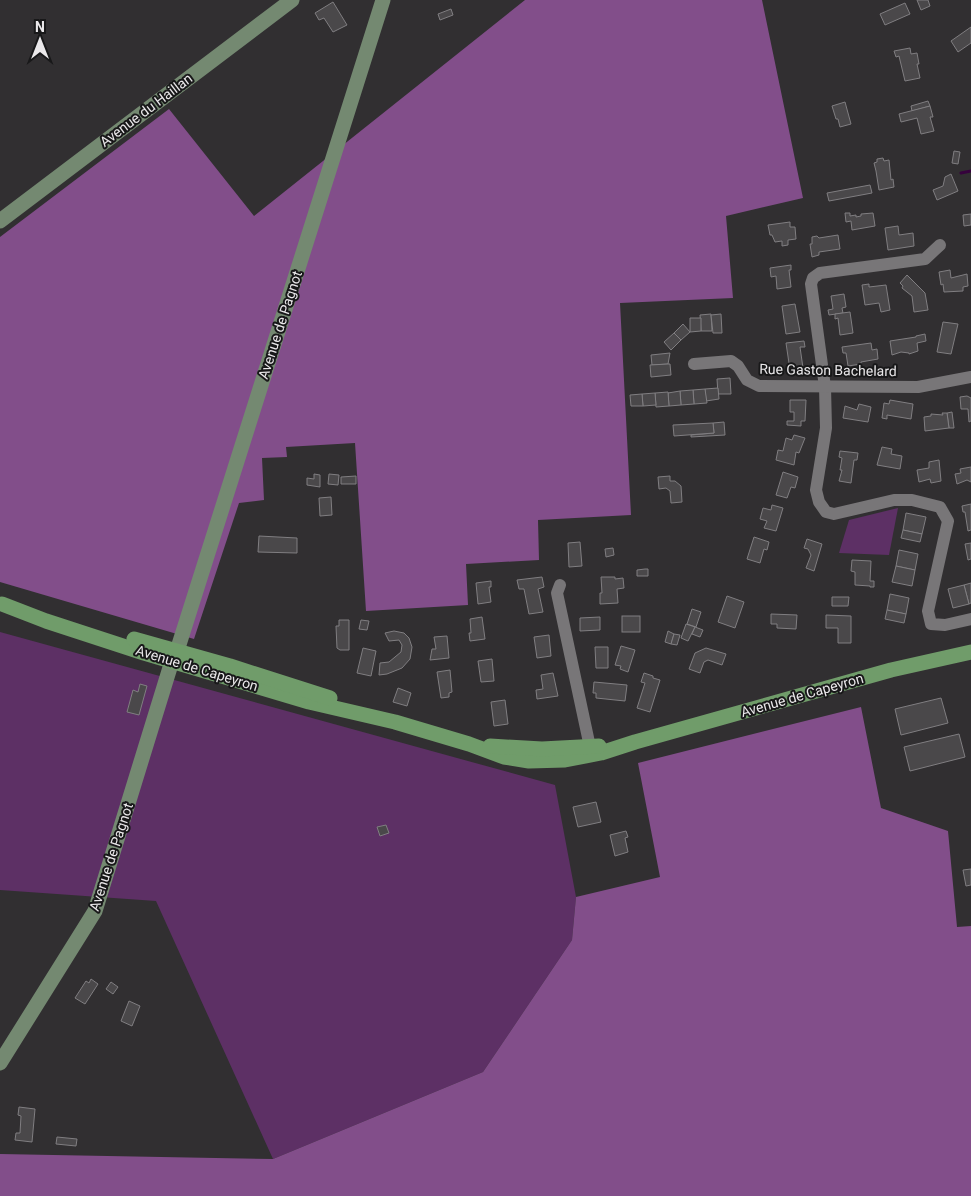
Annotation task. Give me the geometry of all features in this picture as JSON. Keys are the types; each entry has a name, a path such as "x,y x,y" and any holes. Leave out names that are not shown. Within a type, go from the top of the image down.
{"main road":[{"name":"Avenue de Capeyron","path":"1,603 175,656 312,692 395,722 469,744 504,757 542,761 583,757 609,751 634,742 881,672 971,652"},
{"name":"Avenue de Capeyron","path":"469,744 542,748 590,747 634,742"}],"street":[{"name":"Avenue du Haillan","path":"0,221 292,0"},
{"name":"Avenue de Pagnot","path":"0,1063 95,911 383,0"},
{"path":"940,245 925,259 820,273 813,278 811,284 825,387 826,428 816,490 819,502 826,512 834,514 894,500 912,500 940,507 948,521 928,611 932,624 944,625 971,619"},
{"name":"Rue Gaston Bachelard","path":"694,364 731,361 738,366 747,380 759,386 918,387 971,377"},
{"path":"560,585 557,593 590,747"}],"shaded area":[{"path":"525,0 762,0 803,198 726,216 733,298 620,303 631,515 538,520 539,560 466,564 468,605 366,611 355,443 286,447 287,457 262,458 264,500 239,503 194,639 0,582 0,237 169,109 254,216"},
{"path":"898,508 889,555 839,553 849,520"},
{"path":"0,632 555,785 576,897 572,940 483,1072 273,1159 156,901 0,890"},
{"path":"861,707 881,808 948,831 957,927 971,926 971,1196 0,1196 0,1154 273,1159 483,1072 572,940 576,897 660,877 638,763"}],"building":[{"path":"917,0 928,0 930,6 921,10"},
{"path":"333,2 347,25 333,32 324,18 319,20 315,13"},
{"path":"905,3 910,14 885,25 880,14"},
{"path":"451,9 453,15 440,20 438,14"},
{"path":"971,27 971,43 958,52 951,41"},
{"path":"910,48 911,54 917,53 920,78 905,81 899,56 896,57 894,51"},
{"path":"928,101 930,106 912,111 911,106"},
{"path":"845,102 851,124 840,127 832,106"},
{"path":"930,106 933,117 930,117 934,131 921,134 917,118 901,122 899,114"},
{"path":"954,151 960,152 958,164 952,163"},
{"path":"883,158 884,161 889,160 891,180 893,179 894,187 879,190 874,163 877,162 877,159"},
{"path":"951,174 958,191 937,200 933,190 943,186 945,177"},
{"path":"870,185 872,193 829,201 827,193"},
{"path":"845,213 850,213 850,216 856,215 856,217 861,216 861,214 873,213 875,226 852,230 851,221 846,222"},
{"path":"971,214 971,225 964,226 963,215"},
{"path":"790,222 790,227 795,227 796,239 788,240 788,245 782,246 782,241 775,242 772,235 770,235 768,225"},
{"path":"898,226 899,235 913,233 914,246 888,250 885,228"},
{"path":"838,235 840,249 819,252 819,255 812,257 810,244 812,244 812,237 817,236 819,238"},
{"path":"791,265 791,270 789,270 791,287 777,289 776,276 771,277 770,268"},
{"path":"950,270 951,278 967,274 968,286 963,287 963,291 944,292 939,272"},
{"path":"907,275 925,293 928,310 914,312 912,296 902,288 903,286 900,283"},
{"path":"869,284 869,287 886,285 890,310 881,312 879,303 865,305 862,285"},
{"path":"844,294 846,307 842,308 843,313 829,315 828,310 833,309 831,296"},
{"path":"795,304 800,332 786,334 782,306"},
{"path":"850,312 853,333 840,335 838,318 835,319 835,314"},
{"path":"711,314 712,331 701,331 700,315"},
{"path":"721,314 722,333 713,333 711,315"},
{"path":"690,318 701,318 701,331 690,332"},
{"path":"943,322 958,324 951,354 937,352"},
{"path":"683,324 690,332 681,340 674,333"},
{"path":"674,333 681,340 671,350 664,342"},
{"path":"925,334 926,341 917,343 918,351 909,354 901,352 892,355 890,341"},
{"path":"804,341 805,347 800,347 803,368 790,370 786,343"},
{"path":"871,343 872,350 877,349 878,359 848,366 846,353 843,353 842,347"},
{"path":"670,353 668,364 652,365 651,355"},
{"path":"670,364 671,375 651,377 650,365"},
{"path":"730,378 731,394 718,394 717,379"},
{"path":"718,388 719,399 706,401 705,389"},
{"path":"705,389 707,403 694,404 693,390"},
{"path":"693,390 694,404 681,405 680,391"},
{"path":"680,391 681,405 669,406 668,393"},
{"path":"668,392 669,406 656,407 655,393"},
{"path":"655,393 656,405 643,406 642,394"},
{"path":"642,394 643,406 631,406 630,395"},
{"path":"967,396 971,398 971,421 969,422 968,409 961,409 960,397"},
{"path":"790,400 806,400 805,421 801,421 801,426 787,425 787,421 794,421 794,412 790,412"},
{"path":"890,400 913,404 911,419 887,415 887,419 882,418 884,403 889,404"},
{"path":"859,404 871,407 868,422 843,418 845,406 857,410"},
{"path":"952,412 954,428 949,428 947,413"},
{"path":"942,413 947,413 949,428 925,431 924,417 931,416 931,414 943,415"},
{"path":"724,422 725,435 691,437 691,435 714,433 713,423"},
{"path":"713,423 714,433 674,436 673,425"},
{"path":"794,435 805,438 799,453 796,452 794,465 776,460 778,450 783,451 786,438 792,440"},
{"path":"882,447 892,449 891,454 902,456 900,469 877,465"},
{"path":"840,451 858,453 857,460 854,460 851,483 839,481 842,470 840,470 842,458 839,457"},
{"path":"939,460 941,481 931,483 930,479 919,482 917,470 929,468 929,462"},
{"path":"971,467 971,482 967,480 957,484 955,474 961,473 960,469"},
{"path":"783,472 798,477 795,488 791,487 787,498 776,495"},
{"path":"314,474 320,475 320,487 307,485 307,478 314,479"},
{"path":"329,474 339,475 338,485 328,484"},
{"path":"356,476 356,484 341,484 341,477"},
{"path":"670,476 670,481 675,481 681,486 682,502 671,503 670,491 666,488 659,489 658,477"},
{"path":"331,497 332,515 320,516 319,498"},
{"path":"971,504 971,530 968,531 965,512 963,512 962,506"},
{"path":"772,505 783,508 776,531 764,528 767,521 760,519 763,508 771,510"},
{"path":"906,513 926,517 922,534 903,530"},
{"path":"903,530 922,534 920,542 901,538"},
{"path":"259,536 297,538 297,553 258,552"},
{"path":"754,537 769,542 767,550 764,549 760,563 747,559"},
{"path":"807,539 822,544 814,571 806,568 811,555 808,549 804,548"},
{"path":"580,542 582,566 569,567 568,543"},
{"path":"971,543 971,559 968,560 965,544"},
{"path":"613,548 614,555 606,557 605,549"},
{"path":"899,550 918,554 915,570 896,566"},
{"path":"852,560 871,561 870,581 874,581 874,587 855,585 855,572 851,571"},
{"path":"896,566 915,570 912,586 892,582"},
{"path":"648,569 648,576 637,576 637,570"},
{"path":"542,577 544,587 538,589 543,612 529,614 524,589 519,589 517,580"},
{"path":"601,577 623,578 624,588 617,589 618,603 600,604 600,593 602,593"},
{"path":"491,581 491,587 489,587 491,602 478,604 476,583"},
{"path":"971,583 971,603 969,604 964,585"},
{"path":"964,585 969,604 953,608 948,589"},
{"path":"890,594 909,598 906,614 887,610"},
{"path":"727,596 744,602 735,628 718,622"},
{"path":"832,597 849,597 848,606 832,606"},
{"path":"692,609 701,612 696,627 687,624"},
{"path":"887,610 906,614 904,623 885,619"},
{"path":"771,614 797,615 796,629 777,628 777,624 771,624"},
{"path":"826,615 851,616 851,643 838,643 838,628 826,628"},
{"path":"622,616 640,616 640,632 622,632"},
{"path":"482,617 485,639 470,641 470,619"},
{"path":"600,617 600,630 580,631 580,618"},
{"path":"339,620 349,620 349,650 337,648 336,626 339,626"},
{"path":"361,620 369,621 367,630 359,629"},
{"path":"686,624 695,627 688,641 681,638"},
{"path":"695,627 703,630 700,637 692,634"},
{"path":"394,631 404,633 409,638 412,647 410,659 402,668 379,675 380,663 389,662 401,652 402,645 399,640 389,641 385,633"},
{"path":"668,631 674,634 671,644 665,642"},
{"path":"674,634 680,635 677,645 671,644"},
{"path":"549,635 551,656 537,658 534,637"},
{"path":"447,636 449,658 430,660 432,649 436,649 434,637"},
{"path":"621,646 635,650 628,672 620,669 621,666 615,665"},
{"path":"595,647 608,647 608,668 596,668"},
{"path":"363,648 376,651 371,676 357,673"},
{"path":"706,648 726,654 722,665 708,660 704,662 700,673 689,669 695,653"},
{"path":"492,659 494,681 481,682 478,661"},
{"path":"450,670 452,692 449,693 449,697 441,698 437,672"},
{"path":"553,673 558,696 537,699 536,690 543,689 541,675"},
{"path":"644,673 660,680 650,712 637,708 645,683 641,682"},
{"path":"594,682 627,685 625,701 596,698 596,693 593,693"},
{"path":"140,684 147,686 139,715 127,712 133,690 138,692"},
{"path":"398,688 411,693 407,706 393,702"},
{"path":"941,698 948,723 901,735 895,709"},
{"path":"505,700 508,724 494,726 491,702"},
{"path":"959,734 965,757 910,771 904,747"},
{"path":"596,802 601,822 578,827 573,807"},
{"path":"386,825 389,833 380,836 377,827"},
{"path":"626,831 628,837 625,838 628,852 615,856 610,835"},
{"path":"971,869 971,885 966,886 963,870"},
{"path":"91,979 98,984 85,1004 75,998 86,981 89,983"},
{"path":"111,982 118,987 113,994 106,989"},
{"path":"129,1001 140,1006 132,1026 121,1021"},
{"path":"19,1107 35,1109 32,1142 15,1140 16,1133 20,1133 21,1116 18,1115"},
{"path":"57,1137 77,1139 76,1146 56,1144"}],"waterway":[{"path":"961,173 971,171"}]}
